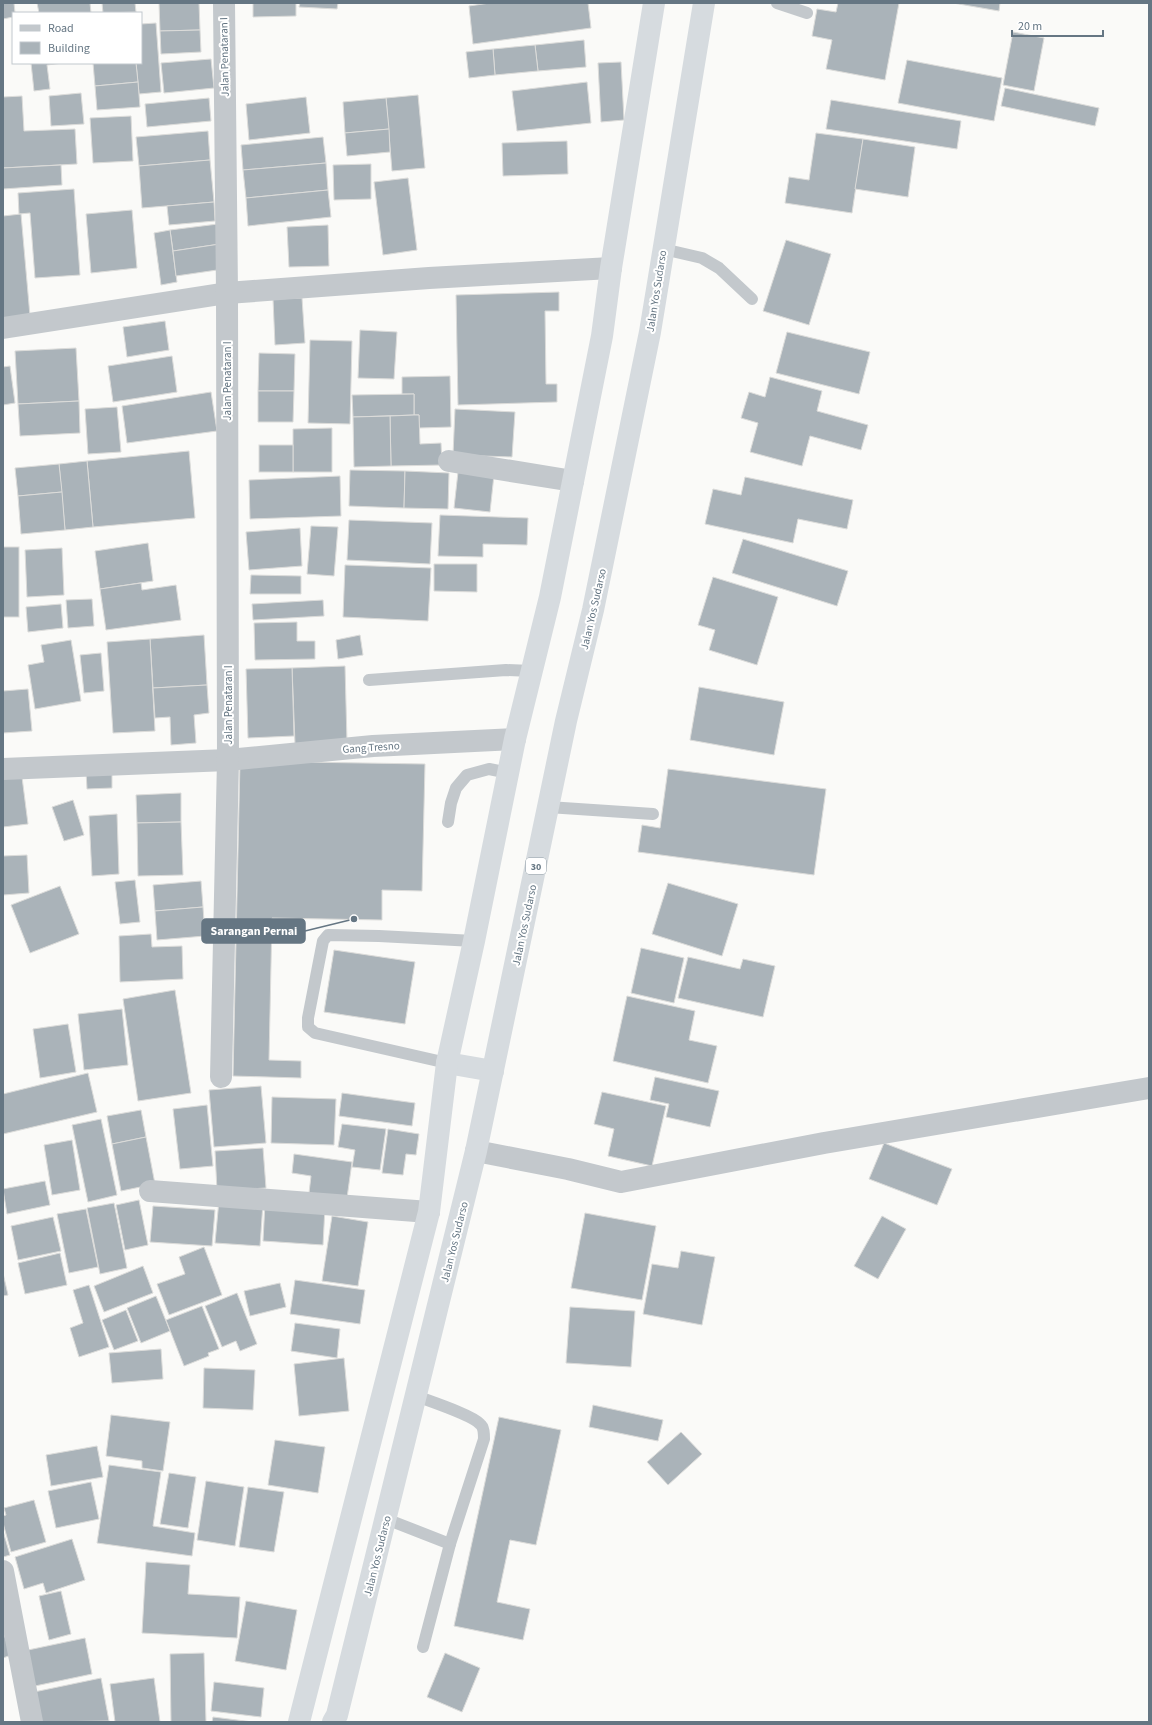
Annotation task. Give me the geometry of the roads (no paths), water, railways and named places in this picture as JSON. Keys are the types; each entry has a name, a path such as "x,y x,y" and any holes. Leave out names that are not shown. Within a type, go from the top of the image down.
{"highway":[{"path":"299,1722 428,1212 447,1063 474,941 515,739 550,597 602,336 611,268 654,3"},
{"name":"Jalan Yos Sudarso","path":"333,1722 337,1715 476,1151 566,721 593,610 650,332 704,3"},
{"path":"447,1063 493,1072"}],"street":[{"name":"Jalan Penataran I","path":"221,1077 228,760 227,293 224,3"},
{"path":"3,328 227,293 429,278 611,268"},
{"path":"449,461 573,481"},
{"name":"Gang Tresno","path":"3,769 228,760 373,746 515,739"},
{"path":"476,1151 568,1168 621,1182 824,1143 1149,1088"},
{"path":"150,1191 428,1212"},
{"path":"3,1571 12,1666 32,1722"}],"lane":[{"path":"777,3 807,13"},
{"path":"663,249 702,258 719,268 752,300"},
{"path":"369,680 506,670 532,671"},
{"path":"448,822 451,803 456,788 467,775 489,770 508,773"},
{"path":"548,807 653,814"},
{"path":"447,1063 315,1032 308,1027 308,1018 323,941 328,935 474,941"},
{"path":"416,1396 466,1416 481,1424 484,1431 484,1439 450,1544 423,1647"},
{"path":"386,1519 450,1544"}],"place":[{"name":"Sarangan Pernai","path":"354,919"}]}
